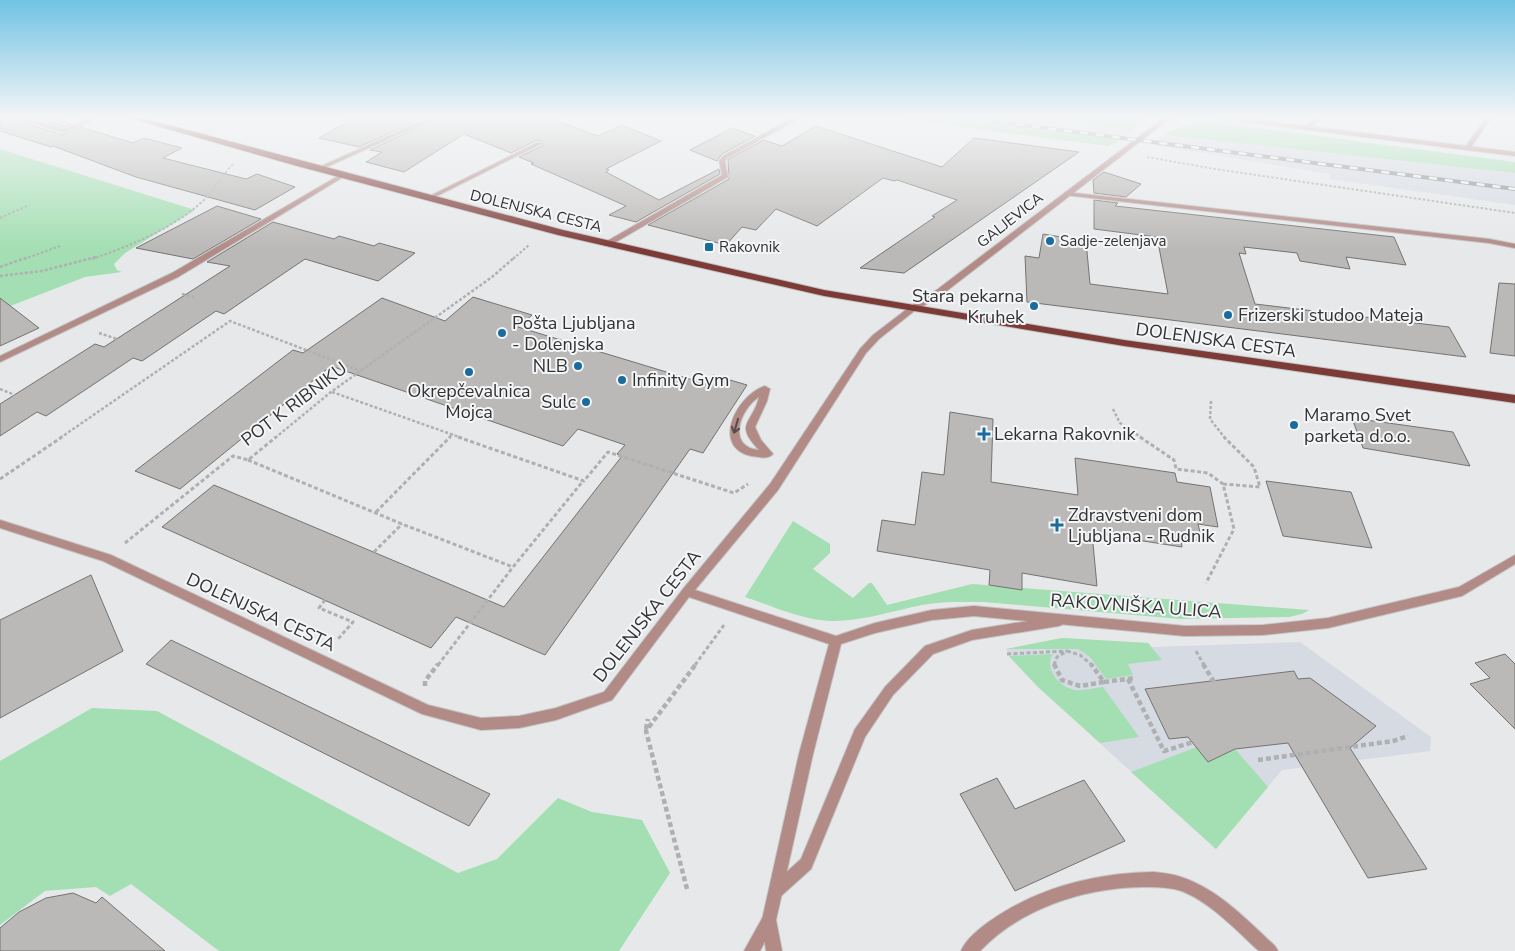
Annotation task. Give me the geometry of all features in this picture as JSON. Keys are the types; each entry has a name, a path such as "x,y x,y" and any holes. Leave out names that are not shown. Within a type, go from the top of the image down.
{"main road":[{"name":"DOLENJSKA CESTA","path":"286,160 606,244 826,293 1145,347 1515,399"}],"street":[{"path":"318,169 337,160"},
{"path":"429,198 505,160"},
{"path":"606,244 726,176 722,160"},
{"name":"GALJEVICA","path":"914,308 941,291 1112,160"},
{"path":"0,359 175,275 343,176"},
{"path":"1066,194 1480,240 1515,246"},
{"name":"DOLENJSKA CESTA","path":"0,524 107,558 426,710 481,724 519,722 565,711 608,696 687,592 774,486 863,351 876,337 914,308"},
{"path":"765,389 764,402 753,420 750,432 768,454 749,453 742,449 734,438 733,431 737,419 750,399 765,389"},
{"name":"RAKOVNIŠKA ULICA","path":"836,641 885,626 932,615 974,611 1061,621 1185,631 1263,630 1328,623 1462,591 1515,559"},
{"path":"687,592 836,641 806,754 769,920 752,951"},
{"path":"776,891 806,864 860,733 889,691 929,650 972,635 1061,621"},
{"path":"969,951 976,941 1037,902 1106,881 1146,879 1180,883 1209,899 1270,951"},
{"path":"769,920 774,951"}],"path":[{"path":"0,276 71,266 110,254 134,243 178,219 202,202 230,166 238,160"},
{"path":"1168,160 1215,169 1515,213"},
{"path":"0,218 29,205"},
{"name":"POT K RIBNIKU","path":"107,558 234,456 248,460 331,392 492,277 548,229"},
{"path":"0,267 60,246"},
{"path":"0,480 230,321 310,353 362,371"},
{"path":"94,331 117,339"},
{"path":"0,389 15,395"},
{"path":"331,392 584,481"},
{"path":"1113,409 1120,422 1174,460 1176,469 1208,473 1223,484 1260,487 1254,467 1220,433 1210,419 1211,401"},
{"path":"376,512 453,434"},
{"path":"426,710 425,681 513,567 608,452 734,493 752,480"},
{"path":"248,460 402,524 513,567"},
{"path":"1206,584 1234,529 1223,484"},
{"path":"374,552 402,524"},
{"path":"325,600 319,608 353,622 338,639"},
{"path":"646,731 719,630"},
{"path":"1195,650 1214,682"},
{"path":"1007,654 1067,651 1082,654 1104,682"},
{"path":"1067,651 1061,653 1054,664 1062,680 1073,686 1135,678"},
{"path":"1128,679 1164,751 1193,742"},
{"path":"648,719 646,731 687,889"},
{"path":"1258,760 1393,741 1408,736"}],"shaded area":[{"path":"1246,160 1399,160 1515,173 1515,205 1330,179 1330,174"},
{"path":"1062,638 1148,643 1152,647 1300,642 1431,737 1430,751 1282,770 1216,849 1038,687 1010,658 1006,649"}],"green space":[{"path":"0,160 36,160 195,210 125,253 114,264 117,270 122,272 85,277 0,310"},
{"path":"1399,160 1503,160 1515,162 1515,173"},
{"path":"793,521 830,544 830,553 813,569 853,598 869,583 872,583 887,605 972,584 1309,610 1289,617 1180,619 983,602 952,602 922,605 853,620 819,620 787,612 745,597"},
{"path":"1062,638 1148,643 1162,660 1128,664 1133,675 1106,679 1090,657 1078,649 1006,649"},
{"path":"1053,654 1050,659 1052,671 1064,686 1075,690 1103,687 1139,737 1100,743 1038,687 1009,656"},
{"path":"92,708 157,711 458,873 497,859 558,798 592,812 642,820 670,873 619,951 219,951 131,884 110,896 96,887 45,891 0,925 0,761"},
{"path":"1197,747 1208,762 1235,749 1268,787 1216,849 1131,772"}],"building":[{"path":"92,160 172,160 246,179 257,174 295,187 255,210 136,177"},
{"path":"369,160 422,160 404,172 366,162"},
{"path":"527,160 623,160 606,169 609,170 606,172 659,200 719,169 720,174 636,222 609,215 626,206 531,164 534,163"},
{"path":"728,160 922,160 942,167 949,160 1067,160 904,273 860,268 957,200 897,180 883,178 817,226 776,209 756,230 742,227 726,245 648,225 729,179"},
{"path":"1104,172 1141,184 1126,197 1094,193 1093,180"},
{"path":"1094,200 1118,203 1115,206 1394,237 1406,265 1346,257 1350,269 1300,261 1297,253 1244,247 1246,254 1239,253 1255,304 1449,327 1466,357 1027,302 1025,256 1039,258 1043,234 1086,241 1090,284 1168,294 1157,237 1094,229"},
{"path":"217,206 261,219 193,259 136,248"},
{"path":"273,222 334,239 339,236 374,246 379,243 415,253 378,281 305,259 224,314 216,311 142,361 133,358 46,416 37,412 0,436 0,404 95,344 104,347 230,266 207,262"},
{"path":"1499,283 1515,284 1515,356 1490,353"},
{"path":"473,297 532,315 518,327 706,384 713,375 747,385 703,453 690,449 545,655 456,617 431,648 162,527 214,485 504,607 622,456 617,454 625,445 578,429 563,446 331,366 180,489 135,471 293,350 303,353 382,298 445,321"},
{"path":"0,298 39,328 0,346"},
{"name":"Zdravstveni dom Ljubljana - Rudnik","path":"950,412 993,419 991,482 1078,495 1075,458 1175,473 1177,482 1210,487 1218,527 1198,524 1202,541 1181,538 1182,547 1092,533 1097,586 1022,573 1022,590 989,585 990,570 877,551 882,520 915,525 922,472 944,475"},
{"path":"1352,418 1453,432 1470,466 1363,448"},
{"path":"1266,481 1351,492 1372,548 1283,536"},
{"path":"91,575 123,651 0,718 0,620"},
{"path":"171,640 490,794 469,826 146,664"},
{"path":"1505,654 1515,664 1515,729 1470,684 1490,678 1475,663"},
{"path":"1294,671 1298,679 1310,678 1376,726 1350,748 1427,869 1368,878 1288,743 1235,749 1208,762 1188,737 1169,739 1145,689"},
{"path":"997,778 1015,809 1084,780 1125,841 1015,891 960,794"},
{"path":"73,893 96,903 102,897 165,951 0,951 0,928 19,912 46,898"}],"railway":[{"path":"1295,160 1515,189"}],"place":[{"name":"Sadje-zelenjava","path":"1050,241"},
{"name":"Rakovnik","path":"709,247"},
{"name":"Stara pekarna Kruhek","path":"1034,306"},
{"name":"Frizerski studoo Mateja","path":"1228,315"},
{"name":"Pošta Ljubljana - Dolenjska","path":"502,333"},
{"name":"NLB","path":"578,366"},
{"name":"Okrepčevalnica Mojca","path":"469,372"},
{"name":"Infinity Gym","path":"622,380"},
{"name":"Sulc","path":"586,402"},
{"name":"Maramo Svet parketa d.o.o.","path":"1294,425"},
{"name":"Lekarna Rakovnik","path":"984,434"},
{"name":"Zdravstveni dom Ljubljana - Rudnik","path":"1057,525"}]}
